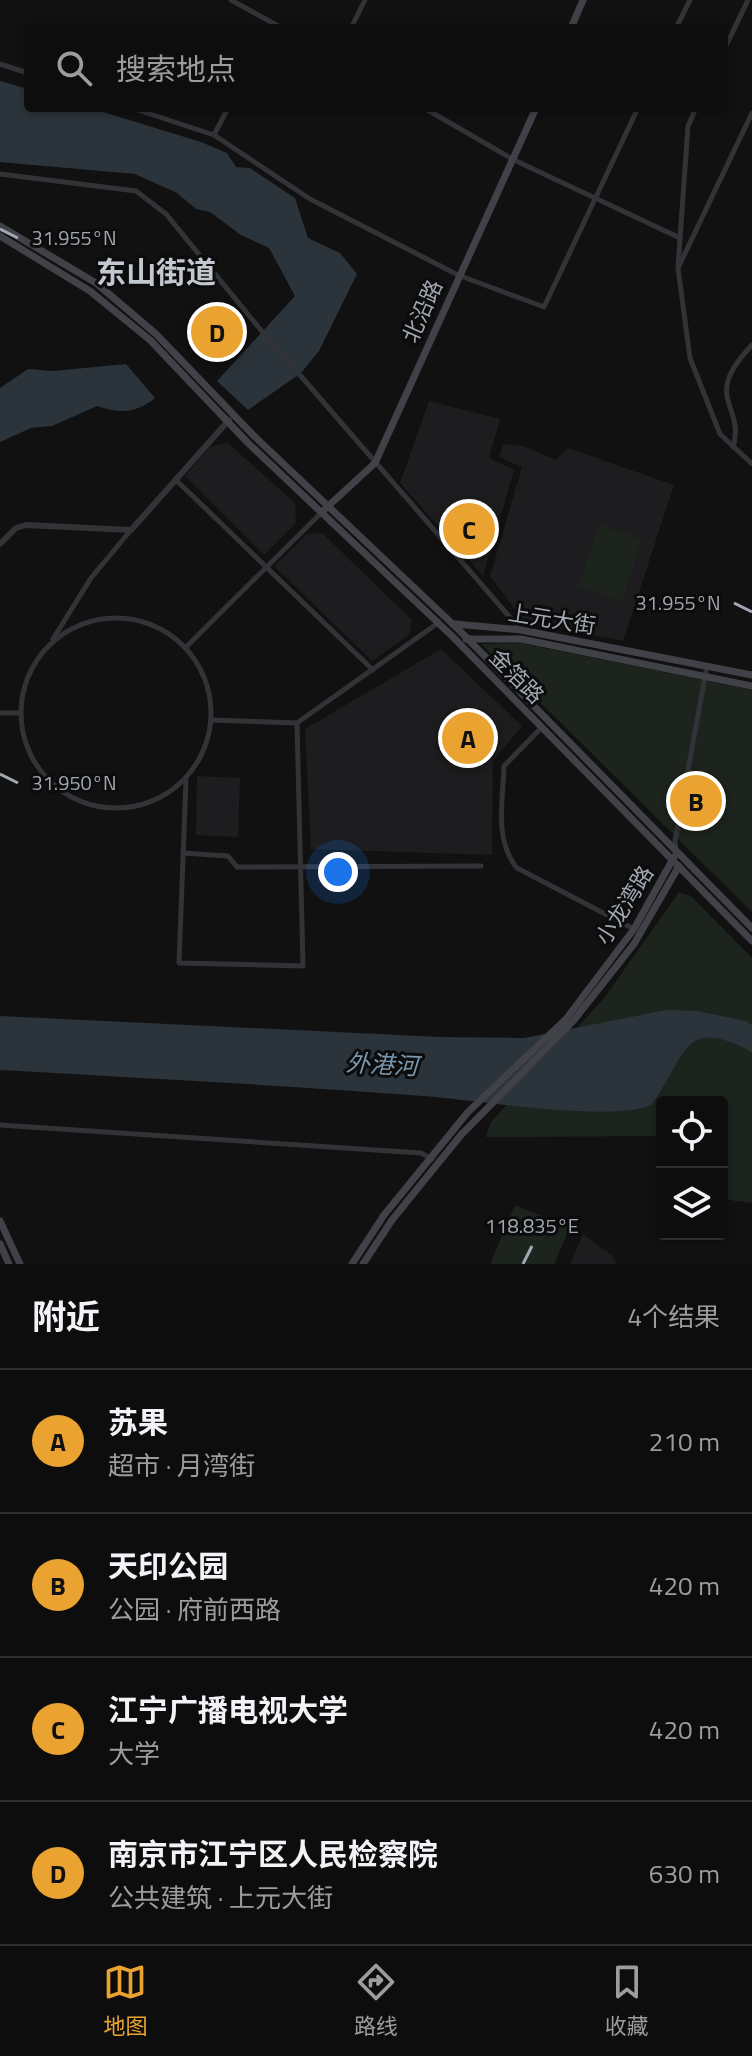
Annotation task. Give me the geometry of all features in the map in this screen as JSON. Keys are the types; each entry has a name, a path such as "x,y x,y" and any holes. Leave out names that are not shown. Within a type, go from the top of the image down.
{"main road":[{"path":"573,24 583,0"},
{"name":"北沿路","path":"324,510 375,463 534,112"},
{"path":"0,226 108,293 156,334 252,440"},
{"path":"0,236 90,291 150,340 252,440"},
{"name":"金箔路","path":"252,440 542,727 752,928"},
{"name":"金箔路","path":"324,510 468,639 752,941"},
{"name":"上元大街","path":"438,623 521,630 752,675"},
{"name":"上元大街","path":"452,636 521,639 752,686"},
{"name":"小龙湾路","path":"352,1264 384,1215 453,1129 570,1020 634,929 675,856"},
{"name":"小龙湾路","path":"363,1264 392,1220 461,1135 570,1020 634,944 680,867"},
{"path":"0,1221 20,1264"},
{"path":"0,1244 9,1264"}],"street":[{"path":"231,0 268,24"},
{"path":"353,24 365,0"},
{"path":"678,24 690,0"},
{"path":"728,42 748,0"},
{"path":"0,64 24,72"},
{"path":"144,112 214,135 310,199 458,275 544,307 636,112"},
{"path":"214,135 226,112"},
{"path":"431,112 514,160 678,237"},
{"path":"694,112 688,126 678,237 678,268 690,358 720,434 752,464"},
{"path":"678,268 752,113"},
{"path":"0,174 136,191 166,214 260,329 521,630"},
{"path":"733,447 736,438 725,396 728,376 752,345"},
{"path":"50,644 71,629 100,619 131,619 161,628 186,647 209,688 211,720 201,759 186,779 160,798 129,808 87,803 67,795 42,773 26,745 20,713 29,676 91,578 175,478 229,420"},
{"path":"175,478 373,670"},
{"path":"186,647 324,510"},
{"path":"0,544 16,528 26,525 131,530"},
{"path":"211,720 297,723 438,623"},
{"path":"675,856 675,841 707,666"},
{"path":"0,713 20,713"},
{"path":"186,779 179,963 303,966 297,723"},
{"path":"542,727 504,766 502,837 505,853 517,868 634,929"},
{"path":"183,853 228,856 237,867 481,866"},
{"path":"0,1125 405,1152 430,1157 437,1164"}],"shaded area":[{"path":"429,401 500,419 489,458 514,470 483,576 400,483"},
{"path":"228,443 295,503 296,523 264,555 185,476 211,446"},
{"path":"503,444 523,446 556,460 568,448 674,485 623,641 524,622 490,576 522,467 499,457"},
{"path":"599,525 642,539 622,601 578,586"},
{"path":"322,533 412,620 409,635 372,661 274,566 307,534"},
{"path":"520,643 752,690 752,912 481,644"},
{"path":"441,649 522,726 493,761 492,855 311,849 305,729"},
{"path":"197,776 240,778 238,837 196,835"},
{"path":"679,892 692,897 752,958 752,1203 728,1200 728,1096 656,1096 656,1136 486,1137 491,1122 605,997"},
{"path":"515,1205 570,1228 554,1264 490,1264"},
{"path":"583,1234 612,1255 617,1264 570,1264"}],"water":[{"path":"0,81 24,88 24,112 103,112 227,153 236,167 250,168 295,198 308,238 340,253 357,274 319,351 301,373 248,410 217,381 295,296 269,248 241,235 210,212 196,209 177,193 135,174 0,162"},
{"path":"126,364 155,398 142,407 128,411 97,406 52,426 31,428 0,442 0,388 28,369 53,371"},
{"name":"外港河","path":"667,1010 697,1011 752,1025 752,1052 729,1041 712,1037 699,1039 688,1046 680,1057 652,1104 634,1110 608,1112 542,1109 370,1092 0,1070 0,1016 440,1037 524,1038"}],"place":[{"name":"南京市江宁区人民检察院","path":"217,332"},
{"name":"江宁广播电视大学","path":"469,529"},
{"name":"苏果","path":"468,738"},
{"name":"天印公园","path":"696,801"}],"district":[{"name":"东山街道","path":"156,272"}]}
